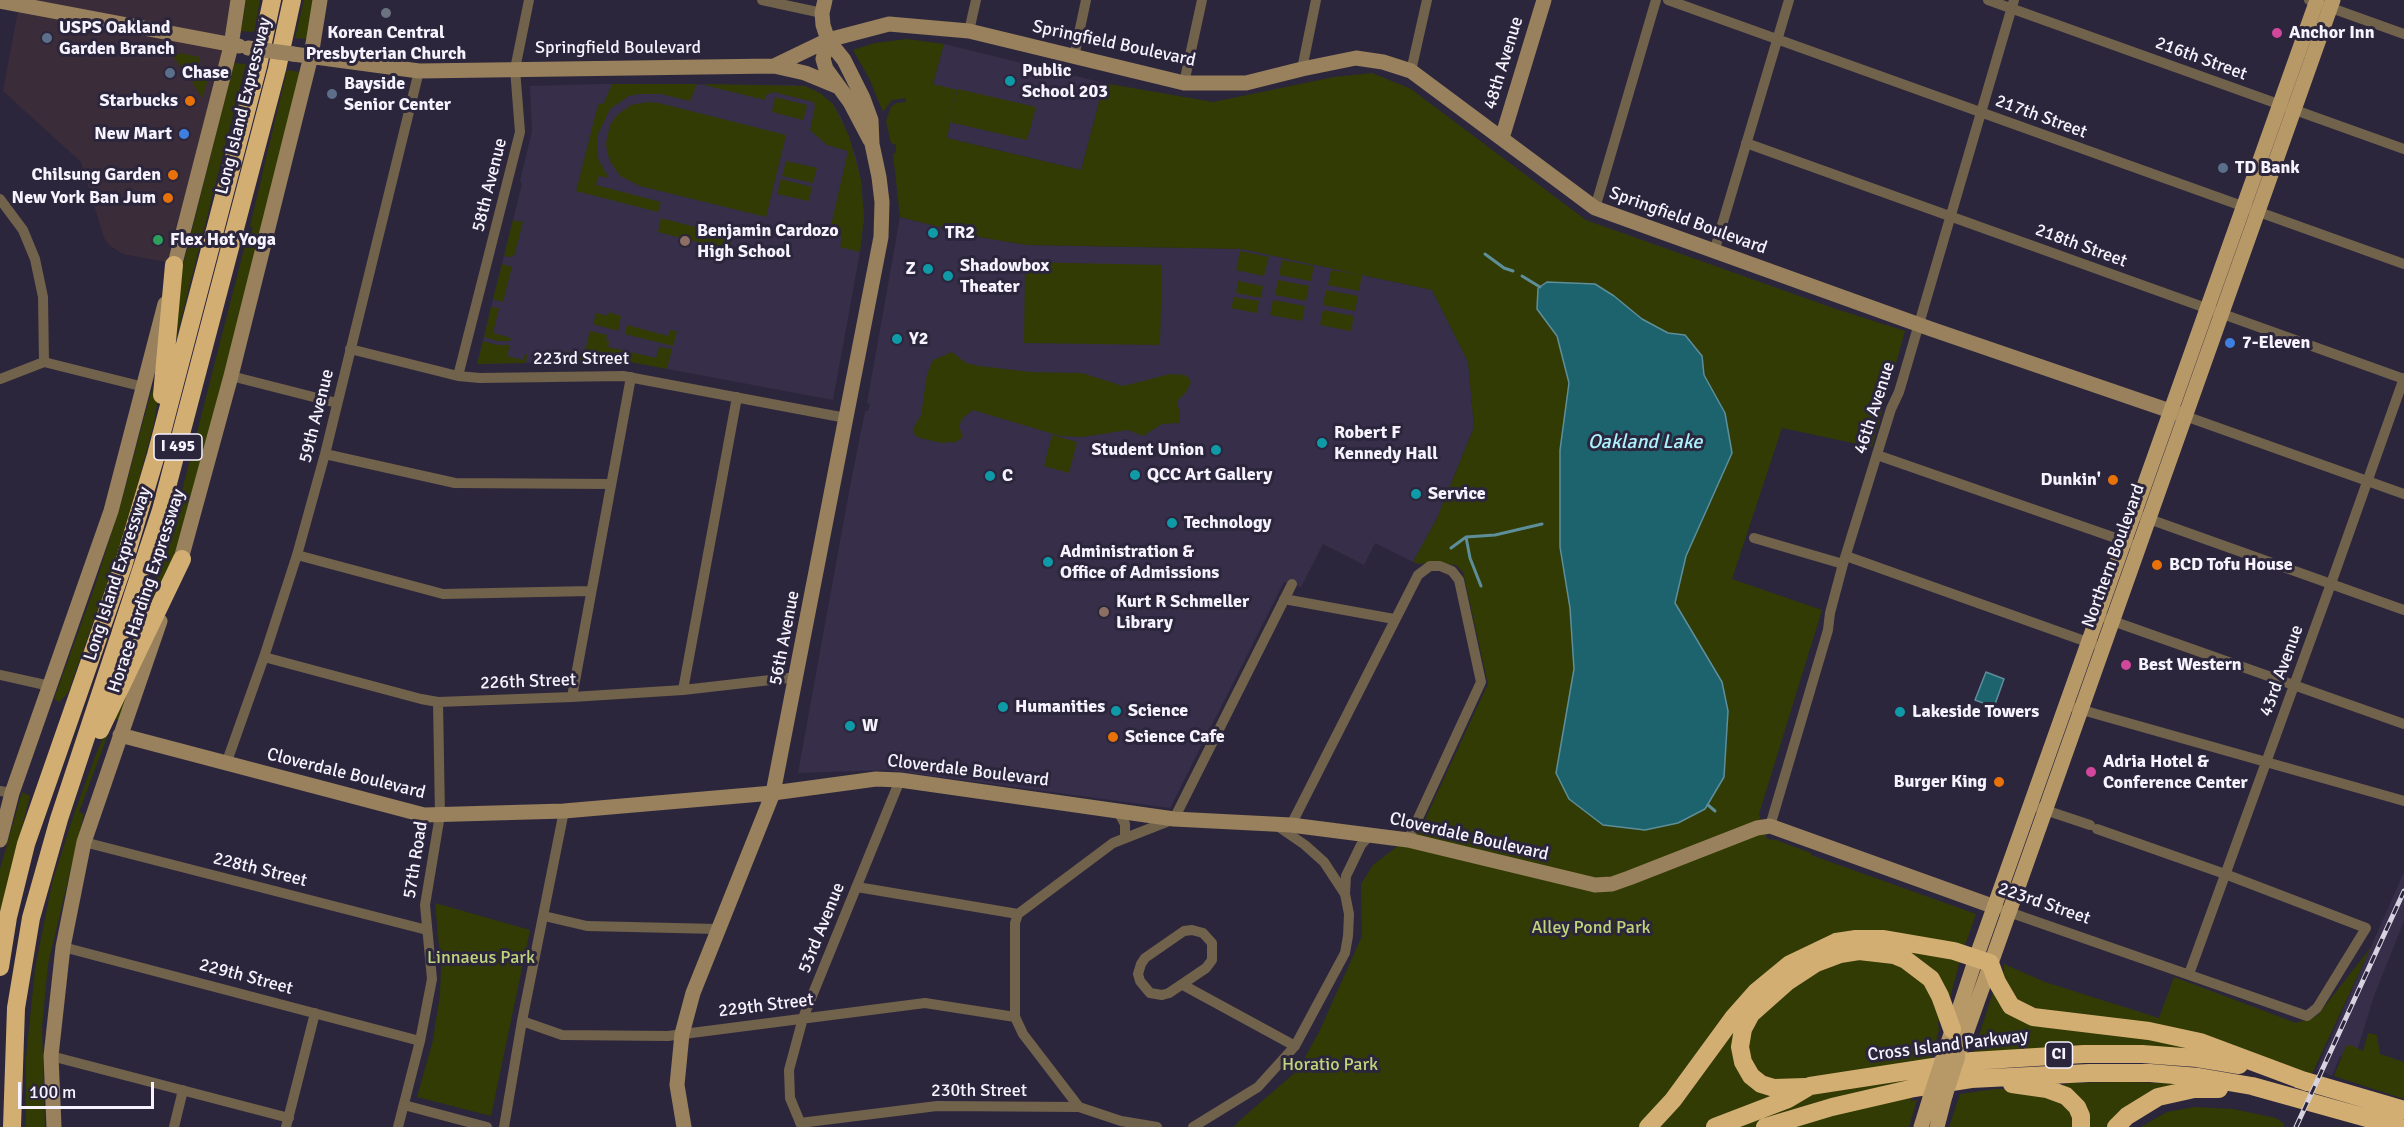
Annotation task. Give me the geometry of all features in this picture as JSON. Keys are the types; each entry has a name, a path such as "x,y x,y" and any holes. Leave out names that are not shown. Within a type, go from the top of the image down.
{"highway":[{"name":"Long Island Expressway","path":"0,967 8,917 33,823 123,566 142,503 258,66 272,0"},
{"name":"Long Island Expressway","path":"12,1127 13,1053 22,964 41,877 161,510 279,58 292,0"},
{"path":"142,503 160,412 174,265"},
{"path":"59,819 114,697 182,559"},
{"path":"0,940 8,917"},
{"path":"1648,1127 1673,1100 1733,1018 1756,992 1790,964 1836,942 1856,939 1884,939 1954,951 1983,961 2011,1006 2033,1017 2150,1030 2200,1042 2307,1082"},
{"path":"1810,1086 1774,1088 1761,1084 1751,1076 1743,1062 1740,1047 1743,1029 1751,1014 1787,982 1816,963 1840,954 1859,951 1876,951 1900,957 1931,980 1940,996 1952,1029"},
{"name":"Cross Island Parkway","path":"1715,1127 1788,1099 1810,1086 1972,1061 2084,1054 2142,1054 2197,1058 2254,1067 2404,1110"},
{"name":"Cross Island Parkway","path":"1765,1127 1833,1107 1914,1089 1971,1080 2090,1073 2150,1073 2199,1077 2252,1086 2399,1127"},
{"path":"1971,1080 2037,1087 2059,1093 2066,1096 2077,1107 2081,1116 2081,1127"},
{"path":"2116,1127 2127,1116 2158,1097 2194,1089 2227,1089 2365,1116"}],"main road":[{"path":"0,840 6,792 50,686 111,511 231,46 238,0"},
{"name":"Horace Harding Expressway","path":"54,1127 51,1056 63,947 84,843 182,559 231,376 311,56 320,0"},
{"name":"48th Avenue","path":"1502,138 1544,0"},
{"name":"Springfield Boulevard","path":"0,1 231,46 419,70 774,66 828,40 889,24 969,31 1184,83 1246,83 1356,58 1383,62 1411,71 1594,208 1918,325 2178,414"},
{"name":"Northern Boulevard","path":"1922,1127 1938,1097 1983,961 2287,107 2321,2"},
{"name":"56th Avenue","path":"684,1127 677,1085 682,1034 693,993 773,793 881,237 879,177 872,144 871,120 844,60 828,40 823,25 823,6"},
{"name":"56th Avenue","path":"828,40 823,59 825,69 850,102 872,144"},
{"path":"774,66 805,73 839,87"},
{"name":"Cloverdale Boulevard","path":"120,735 424,815 564,811 773,793 876,779 900,780 1119,813 1174,819 1284,825 1408,840 1534,872 1604,885 1629,878 1757,828 1770,826"},
{"name":"223rd Street","path":"1770,826 2002,910"},
{"name":"Northern Boulevard","path":"1950,1057 1952,1029 1983,961"},
{"name":"Northern Boulevard","path":"1937,1127 1938,1097"}],"street":[{"name":"58th Avenue","path":"458,376 520,132 515,69 529,0"},
{"path":"762,0 823,6"},
{"path":"969,31 976,0"},
{"path":"1074,57 1086,0"},
{"path":"1184,83 1202,0"},
{"path":"1302,69 1316,0"},
{"path":"1411,71 1427,0"},
{"path":"1594,208 1656,0"},
{"name":"217th Street","path":"1668,0 2404,264"},
{"path":"1714,252 1789,0"},
{"name":"216th Street","path":"1988,0 2013,4 2404,149"},
{"path":"2321,2 2404,34"},
{"name":"46th Avenue","path":"1770,826 1828,630 1830,613 1845,560 1899,392 2013,4"},
{"name":"59th Avenue","path":"226,764 297,555 325,454 419,70"},
{"name":"218th Street","path":"1746,143 2404,379"},
{"path":"0,199 23,230 35,259 43,297 44,362"},
{"name":"223rd Street","path":"350,349 458,376 480,378 631,377 846,418"},
{"path":"0,379 44,362 144,387"},
{"path":"231,376 337,403"},
{"path":"572,697 631,377"},
{"name":"43rd Avenue","path":"2188,974 2295,685 2404,379"},
{"path":"683,690 737,397"},
{"path":"2178,414 2404,494"},
{"path":"325,454 455,483 611,484"},
{"path":"1877,455 2132,544"},
{"path":"2142,516 2404,610"},
{"path":"1754,538 1845,560 2096,645"},
{"path":"297,555 443,594 591,591"},
{"path":"1345,894 1324,862 1284,825 1418,575 1430,567 1440,566 1456,576 1481,682 1408,840"},
{"path":"1079,1107 1023,1034 1015,1017 1015,923 1018,914 1094,856 1125,837 1174,819 1292,584"},
{"path":"1284,599 1394,619"},
{"path":"2105,618 2404,724"},
{"name":"226th Street","path":"264,657 438,702 683,690 797,677"},
{"path":"0,675 50,686"},
{"name":"57th Road","path":"398,1127 420,1041 432,979 424,905 440,815 438,702"},
{"path":"2074,707 2404,801"},
{"name":"53rd Avenue","path":"801,1125 790,1098 789,1070 803,1018 900,780"},
{"path":"2038,808 2225,874"},
{"path":"504,1127 522,1021 564,811"},
{"path":"1119,813 1125,824 1125,837"},
{"path":"1194,1127 1258,1087 1295,1046 1344,953 1348,936 1349,914 1345,894 1346,876 1361,845 1369,836"},
{"name":"228th Street","path":"84,843 427,930"},
{"name":"223rd Street","path":"2002,910 2307,1016 2317,1008 2366,928 2225,874"},
{"path":"857,887 1018,914"},
{"path":"544,916 587,926 718,929"},
{"path":"1198,931 1208,937 1212,943 1212,960 1206,968 1183,984 1162,995 1150,993 1140,981 1139,968 1145,958 1184,932 1198,931"},
{"name":"229th Street","path":"63,947 420,1041"},
{"path":"1183,984 1295,1046"},
{"name":"229th Street","path":"522,1021 562,1035 668,1036 925,1003 1015,1017"},
{"path":"51,1056 183,1090 287,1122 315,1013"},
{"path":"174,1127 183,1090"},
{"path":"404,1105 487,1127"},
{"name":"230th Street","path":"801,1125 937,1106 1079,1107 1124,1124 1156,1127"}],"shaded area":[{"path":"20,0 231,0 222,54 167,262 123,254 109,245 104,238 81,162 3,91"},
{"path":"944,44 1104,83 1081,170 947,138 950,125 933,84"},
{"name":"Benjamin Cardozo High School","path":"794,85 813,89 833,104 841,117 856,157 861,180 864,217 860,252 833,400 625,361 477,364 522,184 520,181 532,131 530,86"},
{"path":"900,217 979,237 1027,245 1242,249 1432,290 1468,362 1474,427 1437,518 1413,562 1375,543 1364,565 1323,544 1301,587 1284,582 1170,808 888,770 798,773 849,492 865,411 868,411 870,404 867,403"},
{"path":"2404,872 2404,921 2374,996 2354,1061 2340,1056 2332,1076 2317,1069"}],"green space":[{"path":"246,0 260,0 254,32 241,31"},
{"path":"304,0 314,0 307,39 295,38"},
{"name":"Alley Pond Park","path":"907,39 944,44 933,84 957,90 947,138 1081,170 1104,83 1213,102 1334,77 1372,73 1411,89 1586,220 1836,309 1905,331 1872,447 1782,428 1732,579 1822,610 1759,814 1767,839 1776,840 1811,853 1811,855 1976,914 1960,960 1948,1006 1946,1001 1938,1023 1939,1030 1931,1060 1924,1065 1911,1101 1917,1100 1909,1127 1234,1127 1298,1070 1319,1032 1362,936 1361,884 1373,865 1421,828 1488,684 1463,572 1456,565 1413,562 1437,518 1474,427 1468,362 1432,290 1362,275 1359,291 1328,285 1331,270 1361,275 1242,249 1027,245 979,237 900,217 893,154 896,152 896,145 891,143 886,121 891,107 896,103 906,102 906,98 892,100 883,112 869,78 853,50 875,43"},
{"path":"174,52 199,57 199,64 192,64 183,69 174,58"},
{"path":"234,63 246,64 172,355 178,285"},
{"path":"287,70 301,72 182,539 152,607 148,605 175,518 246,241 253,228 250,226"},
{"path":"203,71 210,74 202,98 192,82"},
{"path":"612,84 697,84 690,101 661,94 629,96 610,109 598,134 599,161 609,178 599,176 596,185 661,202 658,212 576,191 598,105 604,103"},
{"path":"704,85 805,86 820,93 833,104 849,136 861,180 864,217 860,252 840,247 842,237 831,226 848,151 827,145 810,130 814,102 773,92 766,95 765,100"},
{"path":"958,89 1036,107 1027,140 949,122"},
{"path":"775,97 807,105 803,120 772,112"},
{"path":"648,102 786,135 766,217 640,186 620,176 607,152 606,143 610,125 617,115 631,105"},
{"path":"786,161 817,168 813,183 782,176"},
{"path":"781,179 812,187 809,201 777,194"},
{"path":"661,218 733,237 729,250 658,232"},
{"path":"513,220 523,222 514,256 510,257 504,256"},
{"path":"1240,251 1269,257 1264,276 1236,270"},
{"path":"1282,260 1314,266 1311,281 1279,275"},
{"path":"1025,262 1162,265 1160,345 1024,343"},
{"path":"502,264 512,267 503,302 493,299"},
{"path":"1278,280 1309,286 1306,301 1275,295"},
{"path":"1238,281 1263,286 1261,298 1236,293"},
{"path":"1326,290 1358,296 1355,311 1323,305"},
{"path":"1234,297 1259,301 1257,313 1231,308"},
{"path":"1273,300 1305,306 1302,321 1270,315"},
{"path":"491,307 499,308 493,333 511,338 510,341 498,341 484,337"},
{"path":"1323,310 1354,316 1351,331 1320,325"},
{"path":"609,312 621,316 618,331 593,324 596,313 608,316"},
{"path":"627,325 668,336 670,330 677,331 673,346 625,334"},
{"path":"590,331 607,335 608,347 656,358 659,347 672,349 667,369 625,361 562,362 565,351 584,355"},
{"path":"483,341 510,345 507,356 523,360 527,354 526,363 477,364"},
{"path":"952,352 966,363 979,366 1031,372 1082,373 1123,386 1170,374 1185,375 1191,382 1187,391 1177,401 1180,414 1179,423 1162,424 1143,436 1128,430 1082,437 1060,436 973,410 963,418 959,426 963,437 956,442 942,443 920,438 915,435 913,429 921,415 927,374 933,360"},
{"path":"160,372 154,423 124,536 68,693 59,702 54,699 95,586 122,500 150,396"},
{"path":"1052,435 1077,442 1069,473 1044,466"},
{"path":"154,624 119,720 114,718 79,812 84,814 48,964 42,1027 45,1127 26,1127 26,1057 35,969 52,883 96,754"},
{"path":"22,792 30,796 0,912 0,869"},
{"name":"Linnaeus Park","path":"435,903 530,930 491,1116 417,1097 433,1040 440,994 441,968"},
{"path":"2371,947 2312,1074 2221,1043 2025,1008 2010,997 2004,980 2004,964 2045,982 2159,1018 2174,977 2296,1023 2317,1016"},
{"path":"1993,992 2001,1003 2162,1039 2192,1049 1973,1054"},
{"path":"2368,1033 2377,1035 2380,1054 2404,1062 2404,1099 2334,1076 2346,1046 2351,1045 2363,1051"},
{"path":"2069,1083 2190,1084 2112,1127 2087,1127 2058,1087"},
{"path":"1995,1089 2015,1089 2050,1094 2074,1111 2077,1127 1949,1127 1960,1094"},
{"path":"2194,1107 2233,1109 2276,1118 2284,1124 2284,1127 2141,1127 2167,1112"}],"water":[{"name":"Oakland Lake","path":"1547,282 1595,284 1642,319 1668,333 1685,335 1702,356 1704,375 1725,413 1732,453 1686,556 1675,603 1722,682 1728,711 1724,777 1705,809 1678,823 1645,830 1603,825 1569,799 1556,773 1574,669 1570,608 1560,547 1560,450 1569,383 1557,336 1537,309 1538,288"},
{"path":"1986,672 2004,679 1994,707 1975,700"}],"waterway":[{"path":"1485,254 1504,268 1513,271"},
{"path":"1522,276 1540,287"},
{"path":"1481,586 1470,558 1466,537 1495,535 1542,524"},
{"path":"1451,548 1466,537"},
{"path":"1708,805 1715,811"}],"railway":[{"path":"2296,1127 2404,891"}],"place":[{"name":"Korean Central Presbyterian Church","path":"386,13"},
{"name":"Anchor Inn","path":"2277,33"},
{"name":"USPS Oakland Garden Branch","path":"47,38"},
{"name":"Chase","path":"170,73"},
{"name":"Public School 203","path":"1010,81"},
{"name":"Bayside Senior Center","path":"332,94"},
{"name":"Starbucks","path":"190,101"},
{"name":"New Mart","path":"184,134"},
{"name":"TD Bank","path":"2223,168"},
{"name":"Chilsung Garden","path":"173,175"},
{"name":"New York Ban Jum","path":"168,198"},
{"name":"TR2","path":"933,233"},
{"name":"Flex Hot Yoga","path":"158,240"},
{"name":"Benjamin Cardozo High School","path":"685,241"},
{"name":"Z","path":"928,269"},
{"name":"Shadowbox Theater","path":"948,276"},
{"name":"Y2","path":"897,339"},
{"name":"7-Eleven","path":"2230,343"},
{"name":"Robert F Kennedy Hall","path":"1322,443"},
{"name":"Student Union","path":"1216,450"},
{"name":"QCC Art Gallery","path":"1135,475"},
{"name":"C","path":"990,476"},
{"name":"Dunkin'","path":"2113,480"},
{"name":"Service","path":"1416,494"},
{"name":"Technology","path":"1172,523"},
{"name":"Administration & Office of Admissions","path":"1048,562"},
{"name":"BCD Tofu House","path":"2157,565"},
{"name":"Kurt R Schmeller Library","path":"1104,612"},
{"name":"Best Western","path":"2126,665"},
{"name":"Humanities","path":"1003,707"},
{"name":"Science","path":"1116,711"},
{"name":"Lakeside Towers","path":"1900,712"},
{"name":"W","path":"850,726"},
{"name":"Science Cafe","path":"1113,737"},
{"name":"Adria Hotel & Conference Center","path":"2091,772"},
{"name":"Burger King","path":"1999,782"}],"park label":[{"name":"Horatio Park","path":"1330,1065"}]}
